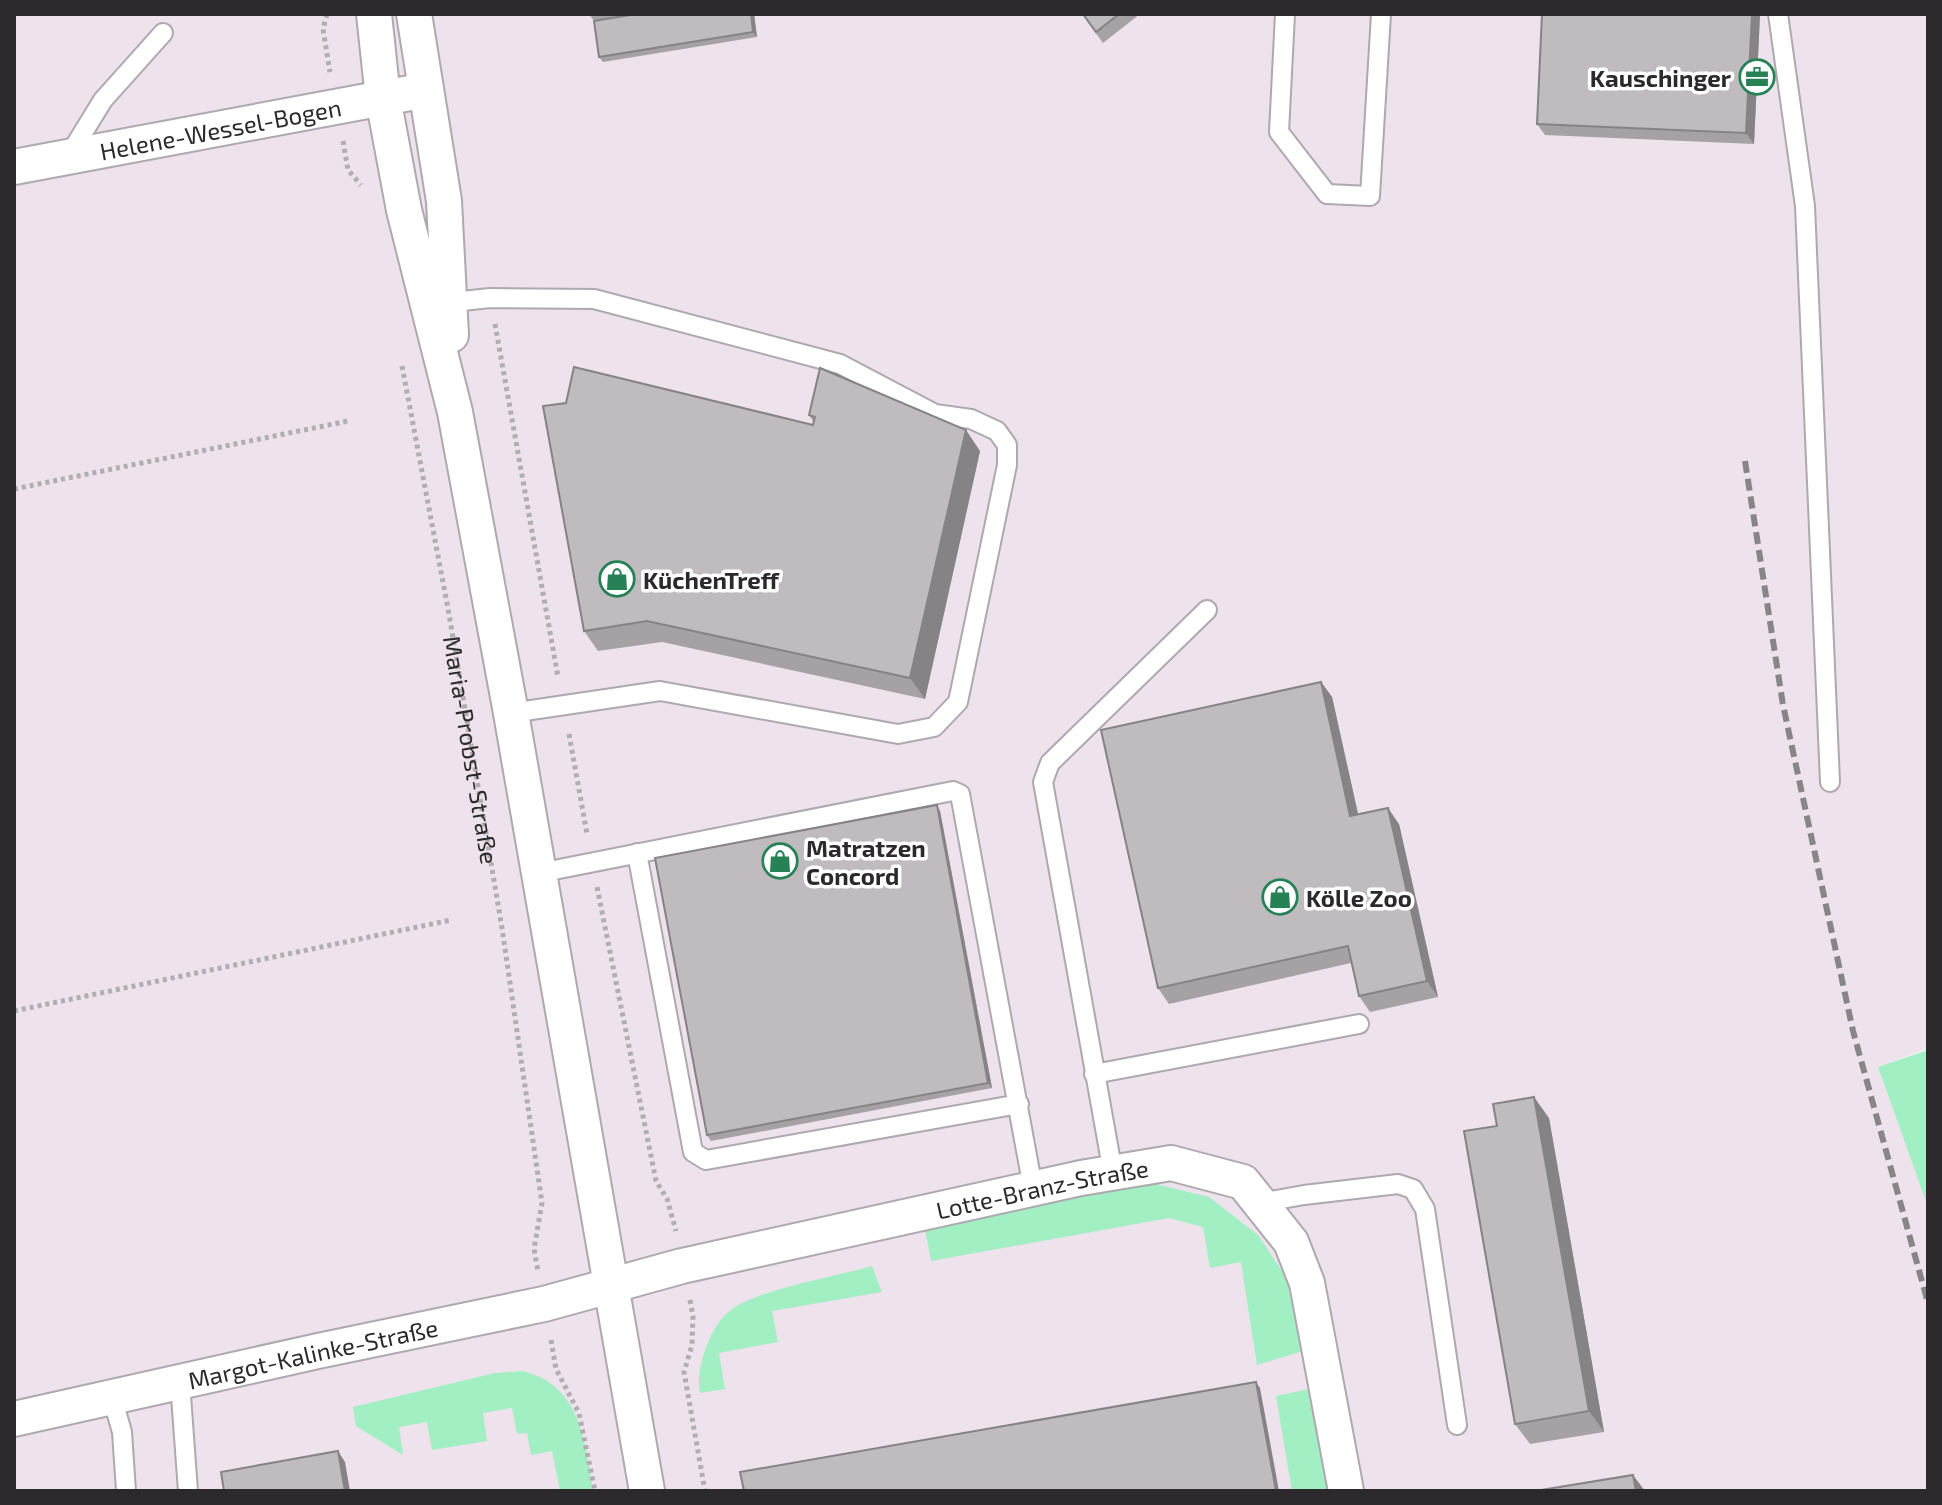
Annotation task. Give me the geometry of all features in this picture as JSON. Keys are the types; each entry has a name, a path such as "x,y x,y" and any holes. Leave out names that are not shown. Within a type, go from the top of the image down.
{"street":[{"name":"Maria-Probst-Straße","path":"374,14 383,98 404,210 438,303 647,1491"},
{"name":"Maria-Probst-Straße","path":"414,14 444,201 438,303"},
{"name":"Helene-Wessel-Bogen","path":"14,167 426,90"},
{"name":"Lotte-Branz-Straße","path":"611,1286 682,1266 1033,1188 1171,1163 1243,1182 1291,1242 1307,1283 1346,1491"},
{"name":"Margot-Kalinke-Straße","path":"14,1419 544,1304 611,1286"}],"lane":[{"path":"1285,14 1279,132 1327,194 1370,196 1381,14"},
{"path":"1778,14 1805,206 1830,782"},
{"path":"68,157 103,100 163,33"},
{"path":"438,303 490,298 594,299 840,364 935,414 971,419 997,431 1007,445 1007,465 958,702 934,727 898,734 660,691 511,713"},
{"path":"1113,1173 1043,782 1050,763 1207,610"},
{"path":"539,873 953,791 960,794 1033,1188"},
{"path":"637,853 693,1152 706,1160 1019,1104"},
{"path":"1094,1074 1359,1024"},
{"path":"1260,1203 1398,1184 1413,1189 1425,1209 1457,1425"},
{"path":"180,1382 188,1491"},
{"path":"112,1397 122,1432 126,1491"}],"path":[{"path":"327,14 323,29 348,170 361,185 366,197"},
{"path":"490,298 592,864 656,1181 672,1211 693,1316 692,1345 684,1372 705,1491"},
{"name":"Maria-Probst-Straße","path":"402,363 449,614 502,928 542,1203 534,1249 556,1369 579,1413 595,1491"},
{"path":"14,489 348,421"},
{"path":"14,1011 451,920"}],"shaded area":[{"path":"14,14 1928,14 1928,1048 1878,1067 1928,1207 1928,1491 14,1491"}],"green space":[{"path":"1928,1050 1928,1207 1878,1067"},
{"path":"1148,1182 1209,1197 1258,1235 1286,1277 1303,1351 1257,1365 1241,1262 1210,1268 1203,1227 1169,1218 931,1261 925,1229"},
{"path":"872,1266 882,1292 772,1311 778,1342 719,1353 725,1389 700,1393 700,1369 707,1345 716,1326 731,1310 778,1290"},
{"path":"523,1371 545,1379 569,1402 581,1430 593,1491 560,1491 552,1451 531,1455 527,1433 517,1434 512,1408 483,1413 487,1441 432,1450 427,1422 399,1427 403,1455 356,1426 353,1407 495,1373"},
{"path":"1309,1389 1327,1491 1292,1491 1276,1396"}],"building":[{"path":"636,14 751,14 753,32 599,57 594,21"},
{"path":"1083,14 1119,14 1096,32"},
{"path":"1542,14 1752,14 1746,133 1537,124"},
{"path":"574,367 813,425 815,417 809,415 820,368 966,430 910,678 647,621 584,631 543,406 566,403"},
{"name":"Kölle Zoo","path":"1321,682 1350,816 1388,808 1427,981 1359,996 1348,946 1158,988 1101,730"},
{"path":"937,805 988,1083 707,1135 655,858"},
{"path":"1534,1097 1589,1411 1515,1424 1464,1131 1497,1126 1493,1104"},
{"path":"1256,1382 1276,1491 744,1491 740,1472"},
{"path":"338,1451 345,1491 224,1491 221,1472"},
{"path":"1633,1475 1636,1491 1535,1491"}],"railway":[{"path":"1745,461 1783,705 1853,1031 1928,1303"}],"place":[{"name":"Kauschinger","path":"1757,77"},
{"name":"KüchenTreff","path":"617,579"},
{"name":"Matratzen Concord","path":"780,861"},
{"name":"Kölle Zoo","path":"1280,897"}]}
